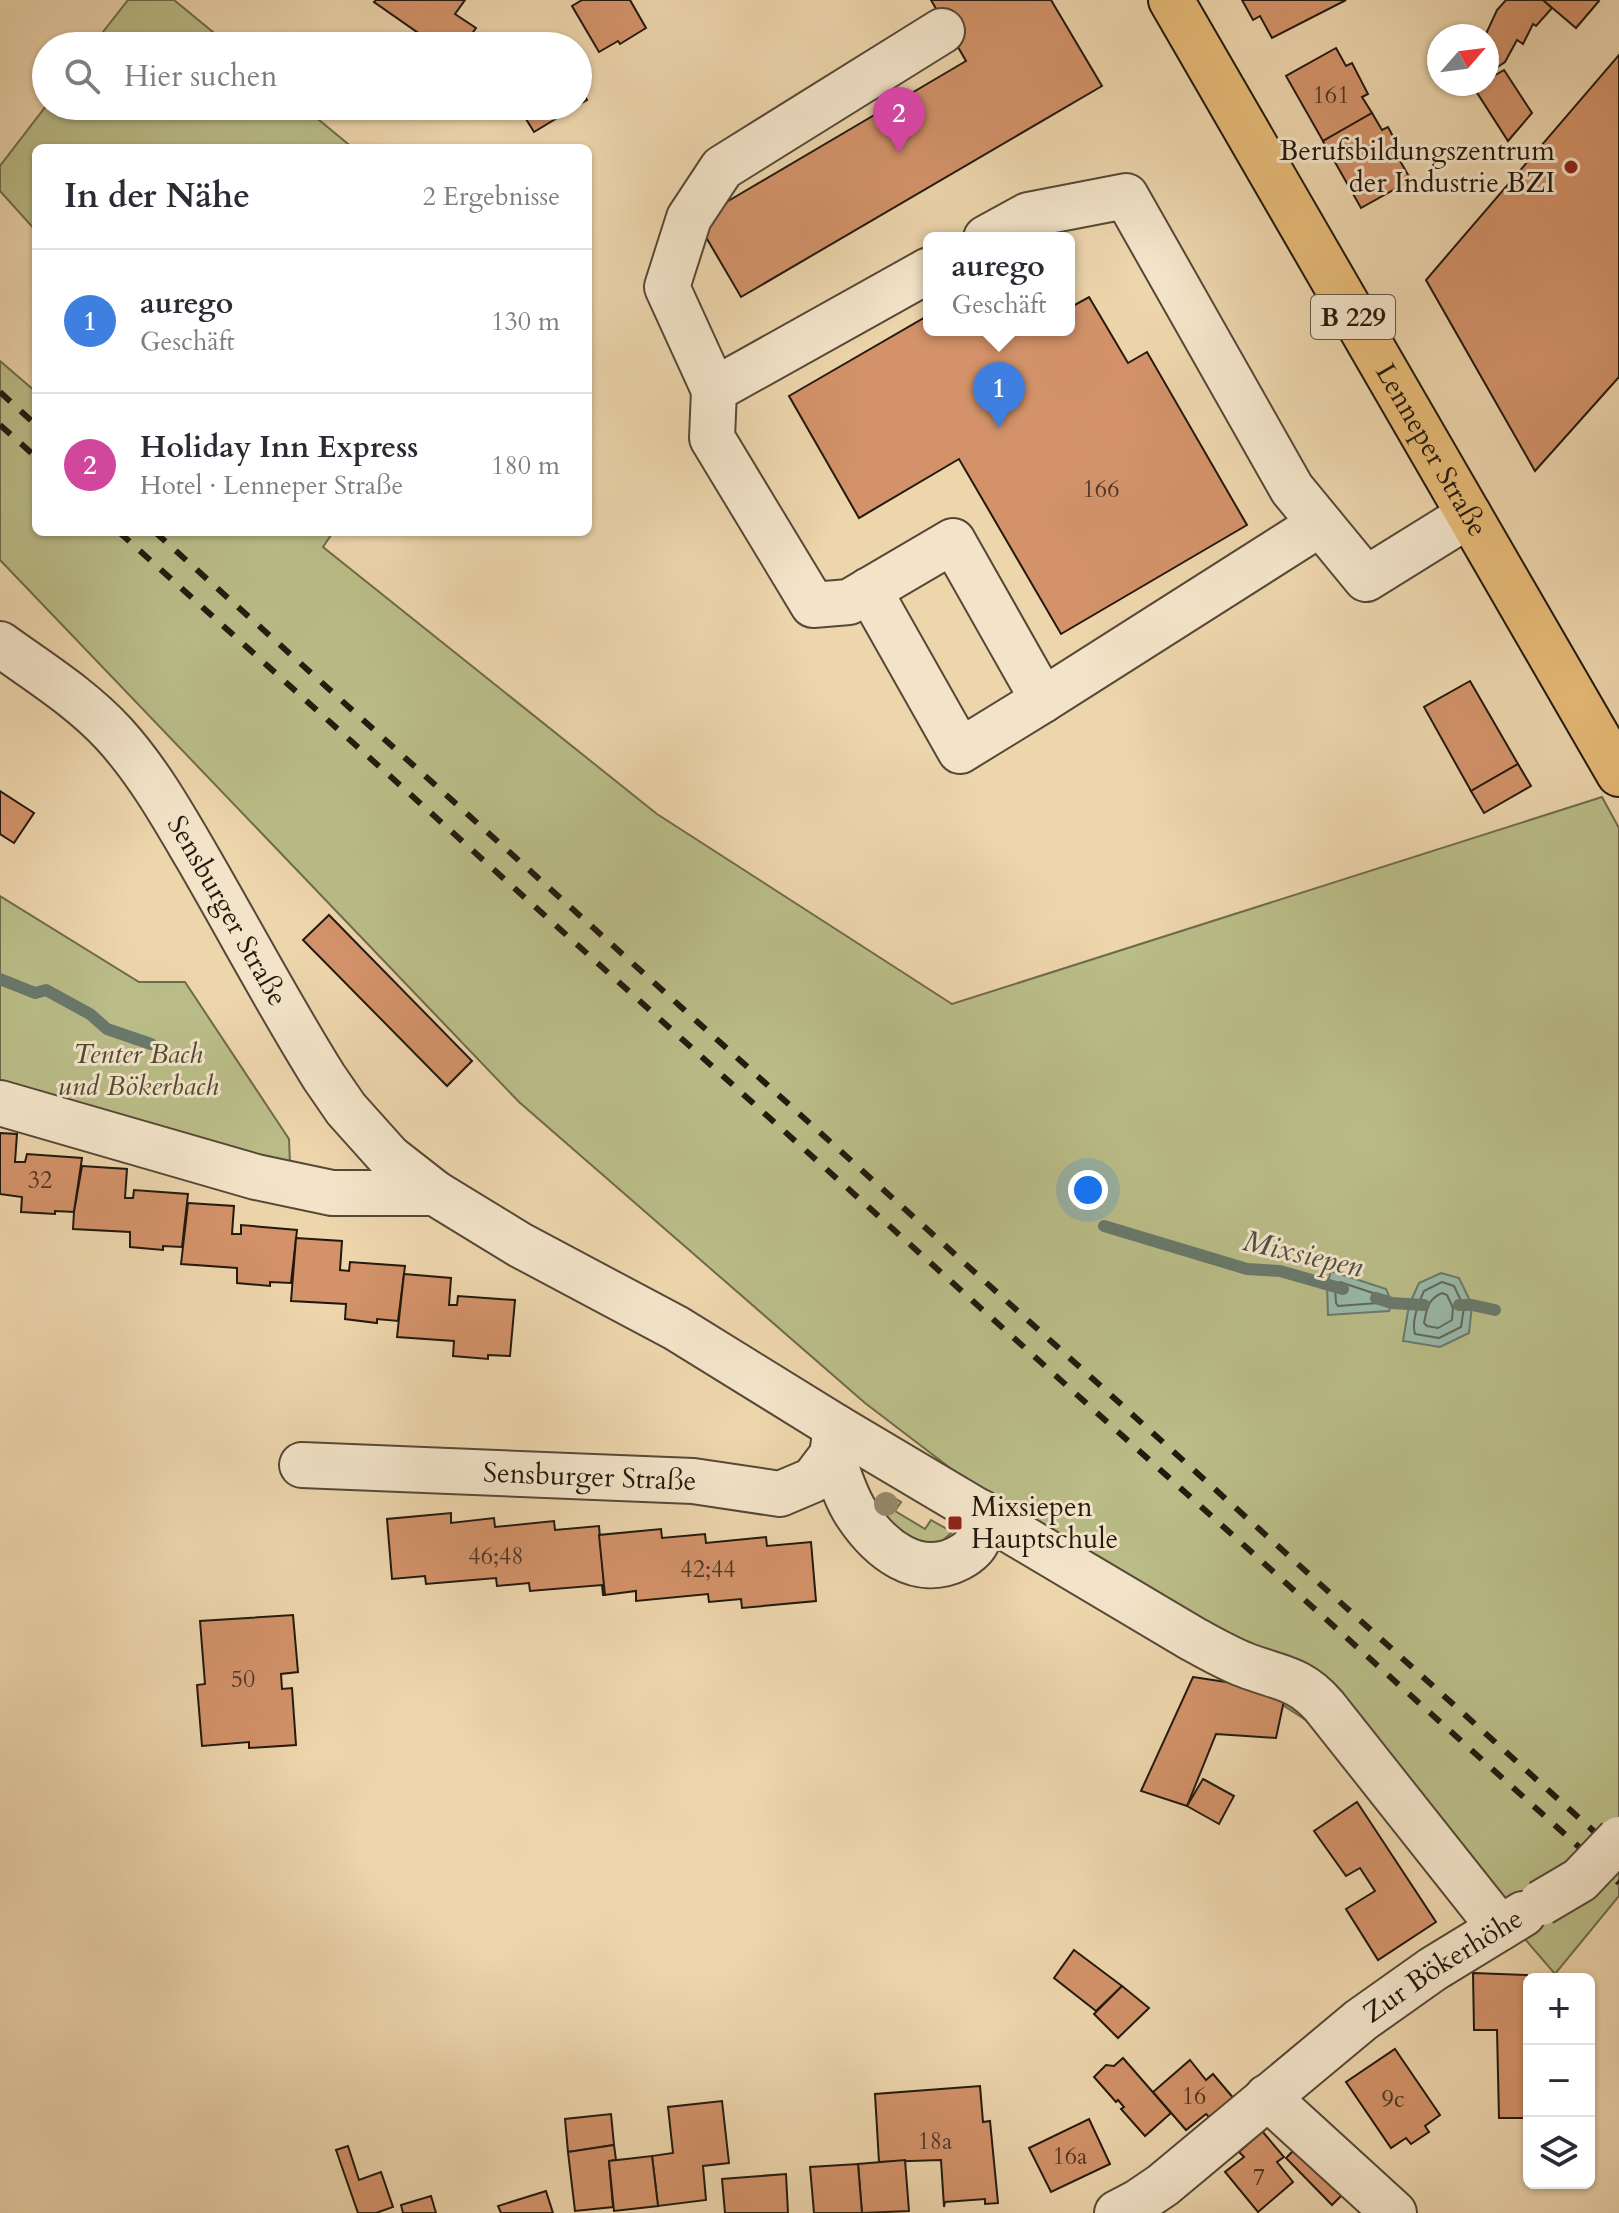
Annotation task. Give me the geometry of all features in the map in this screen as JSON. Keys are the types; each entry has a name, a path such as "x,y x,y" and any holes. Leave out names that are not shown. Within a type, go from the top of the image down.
{"main road":[{"name":"Lenneper Straße","path":"1171,0 1619,774"}],"street":[{"path":"942,31 722,168 689,218 667,287 714,390 712,438 813,605 849,602 953,541 1043,700"},
{"path":"997,232 1028,215 1126,196 1292,489 1366,579 1469,515"},
{"path":"714,390 923,273"},
{"path":"869,590 960,751 1320,524"},
{"name":"Sensburger Straße","path":"0,644 64,689 116,736 164,802 304,1045 346,1109 389,1157 435,1193 520,1245 676,1328 834,1441 980,1512 1193,1639 1246,1665 1304,1686 1324,1706 1500,1928"},
{"path":"0,1103 271,1180 332,1193 435,1193"},
{"path":"834,1441 845,1493 856,1513 885,1546 905,1561 927,1567 947,1564 973,1549 981,1535 980,1512"},
{"name":"Sensburger Straße","path":"302,1465 693,1481 780,1494 813,1480 834,1441"},
{"name":"Zur Bökerhöhe","path":"1117,2213 1163,2185 1361,2020 1433,1969 1580,1880 1619,1839"},
{"path":"1267,2097 1394,2213"}],"green space":[{"path":"128,0 174,0 213,32 103,32"},
{"path":"35,120 319,120 348,144 32,144 32,227 0,191 0,166"},
{"path":"0,361 32,389 32,536 330,536 323,547 657,814 952,1004 1602,797 1619,828 1619,1896 1554,1973 1375,1765 1135,1609 865,1403 519,1102 0,560"},
{"name":"Tenter Bach und Bökerbach","path":"0,896 139,982 185,982 289,1139 291,1188 0,1121"},
{"path":"886,1493 901,1502 895,1511 925,1529 931,1520 952,1532 938,1545 902,1539 872,1502"}],"water":[{"path":"1331,1271 1386,1289 1392,1303 1389,1311 1328,1315 1327,1285"},
{"path":"1441,1273 1459,1278 1472,1305 1469,1333 1440,1347 1403,1341 1409,1305 1419,1283"}],"building":[{"path":"465,0 455,14 476,28 473,32 417,32 374,2"},
{"path":"582,0 630,0 646,28 620,44 618,41 599,52 592,40 592,32 587,32 572,6"},
{"path":"931,0 1051,0 1102,86 741,297 696,220 966,61"},
{"path":"1242,0 1346,0 1272,38 1260,16 1253,20"},
{"path":"1506,0 1543,0 1552,8 1536,26 1533,24 1523,44 1517,40 1505,62 1499,66 1499,24 1491,24"},
{"path":"1543,0 1598,0 1599,1 1576,28"},
{"path":"1336,48 1346,66 1352,63 1368,94 1362,97 1372,113 1323,141 1286,76"},
{"name":"Berufsbildungszentrum der Industrie BZI","path":"1619,55 1619,377 1535,471 1426,280"},
{"path":"1504,70 1532,113 1508,141 1479,96 1499,96 1499,73"},
{"path":"1372,113 1382,130 1388,127 1404,157 1399,159 1411,180 1361,208 1323,141"},
{"path":"527,120 554,120 534,132"},
{"path":"1089,297 1128,363 1147,352 1247,525 1061,634 959,459 859,518 789,396 923,318 923,336 1075,336 1075,305"},
{"path":"1470,681 1518,764 1471,791 1424,707"},
{"path":"1518,764 1531,786 1484,813 1471,791"},
{"path":"0,791 34,813 14,843 0,834"},
{"path":"329,915 472,1061 447,1086 303,940"},
{"path":"0,1133 17,1134 15,1162 25,1162 27,1154 82,1158 74,1212 21,1212 22,1197 0,1194"},
{"path":"82,1166 127,1169 125,1198 133,1198 134,1190 188,1194 182,1247 163,1246 163,1250 130,1247 130,1232 73,1229"},
{"path":"188,1203 234,1206 232,1234 241,1234 241,1225 297,1230 291,1283 270,1282 270,1286 237,1283 237,1268 181,1264"},
{"path":"296,1238 342,1241 340,1270 349,1271 350,1262 405,1266 398,1321 377,1319 377,1323 345,1319 346,1304 291,1301"},
{"path":"404,1274 451,1278 449,1305 457,1305 458,1296 515,1300 510,1356 488,1355 488,1359 453,1356 454,1341 397,1337"},
{"path":"451,1513 451,1523 494,1518 495,1527 554,1521 555,1530 599,1526 605,1595 602,1585 530,1591 529,1583 497,1586 496,1578 426,1584 425,1576 392,1579 387,1519"},
{"path":"661,1529 662,1538 705,1534 706,1543 766,1537 767,1546 811,1542 816,1601 742,1608 741,1599 709,1602 708,1594 636,1601 636,1591 605,1595 599,1535"},
{"path":"293,1615 298,1672 281,1674 282,1689 292,1688 296,1745 249,1748 249,1742 202,1746 197,1685 205,1684 200,1621"},
{"path":"1193,1677 1286,1691 1276,1738 1216,1734 1187,1806 1141,1791"},
{"path":"1203,1779 1234,1796 1219,1824 1187,1806"},
{"path":"1357,1802 1436,1922 1378,1960 1346,1909 1375,1891 1360,1868 1346,1876 1314,1831"},
{"path":"1074,1950 1122,1986 1096,2011 1054,1978"},
{"path":"1473,1973 1523,1975 1523,2118 1499,2118 1497,2030 1474,2030"},
{"path":"1122,1986 1149,2008 1118,2038 1094,2014"},
{"path":"1395,2049 1440,2115 1425,2126 1429,2132 1411,2144 1406,2138 1391,2148 1346,2082"},
{"path":"1123,2058 1171,2113 1145,2136 1121,2109 1124,2107 1118,2100 1116,2102 1094,2077 1106,2065 1114,2066"},
{"path":"1190,2060 1206,2080 1213,2074 1235,2100 1212,2120 1206,2114 1186,2130 1153,2092"},
{"path":"980,2086 983,2122 990,2121 998,2203 985,2204 985,2199 945,2202 944,2207 941,2160 879,2162 875,2094"},
{"path":"722,2101 729,2163 703,2166 706,2200 658,2206 652,2156 673,2153 668,2107"},
{"path":"611,2114 614,2145 568,2152 565,2119"},
{"path":"1089,2119 1110,2164 1051,2192 1029,2148"},
{"path":"1262,2131 1284,2157 1277,2162 1293,2182 1258,2212 1225,2172 1244,2157 1239,2152"},
{"path":"614,2145 616,2160 609,2161 613,2207 575,2211 568,2152"},
{"path":"348,2146 359,2180 381,2172 393,2207 376,2213 358,2213 336,2150"},
{"path":"1298,2146 1344,2193 1332,2205 1286,2158"},
{"path":"652,2156 658,2206 614,2211 609,2161"},
{"path":"905,2160 909,2211 862,2213 858,2164"},
{"path":"858,2164 862,2213 814,2213 810,2167"},
{"path":"786,2174 788,2213 725,2213 722,2179"},
{"path":"546,2191 553,2213 501,2213 498,2206"},
{"path":"431,2196 436,2213 403,2213 401,2205"}],"waterway":[{"name":"Mixsiepen","path":"0,979 35,993 46,990 90,1014 107,1029 151,1044"},
{"name":"Mixsiepen","path":"1104,1226 1247,1269 1280,1271 1343,1289"},
{"name":"Mixsiepen","path":"1376,1298 1392,1303 1424,1305"},
{"name":"Mixsiepen","path":"1459,1305 1495,1310"}],"railway":[{"path":"0,392 32,421"},
{"path":"0,425 32,453"},
{"path":"123,536 1619,1883"},
{"path":"159,536 1619,1854"}],"place":[{"name":"Holiday Inn Express","path":"899,153"},
{"name":"Berufsbildungszentrum der Industrie BZI","path":"1571,167"},
{"name":"aurego","path":"999,428"},
{"name":"Mixsiepen Hauptschule","path":"955,1523"}]}
